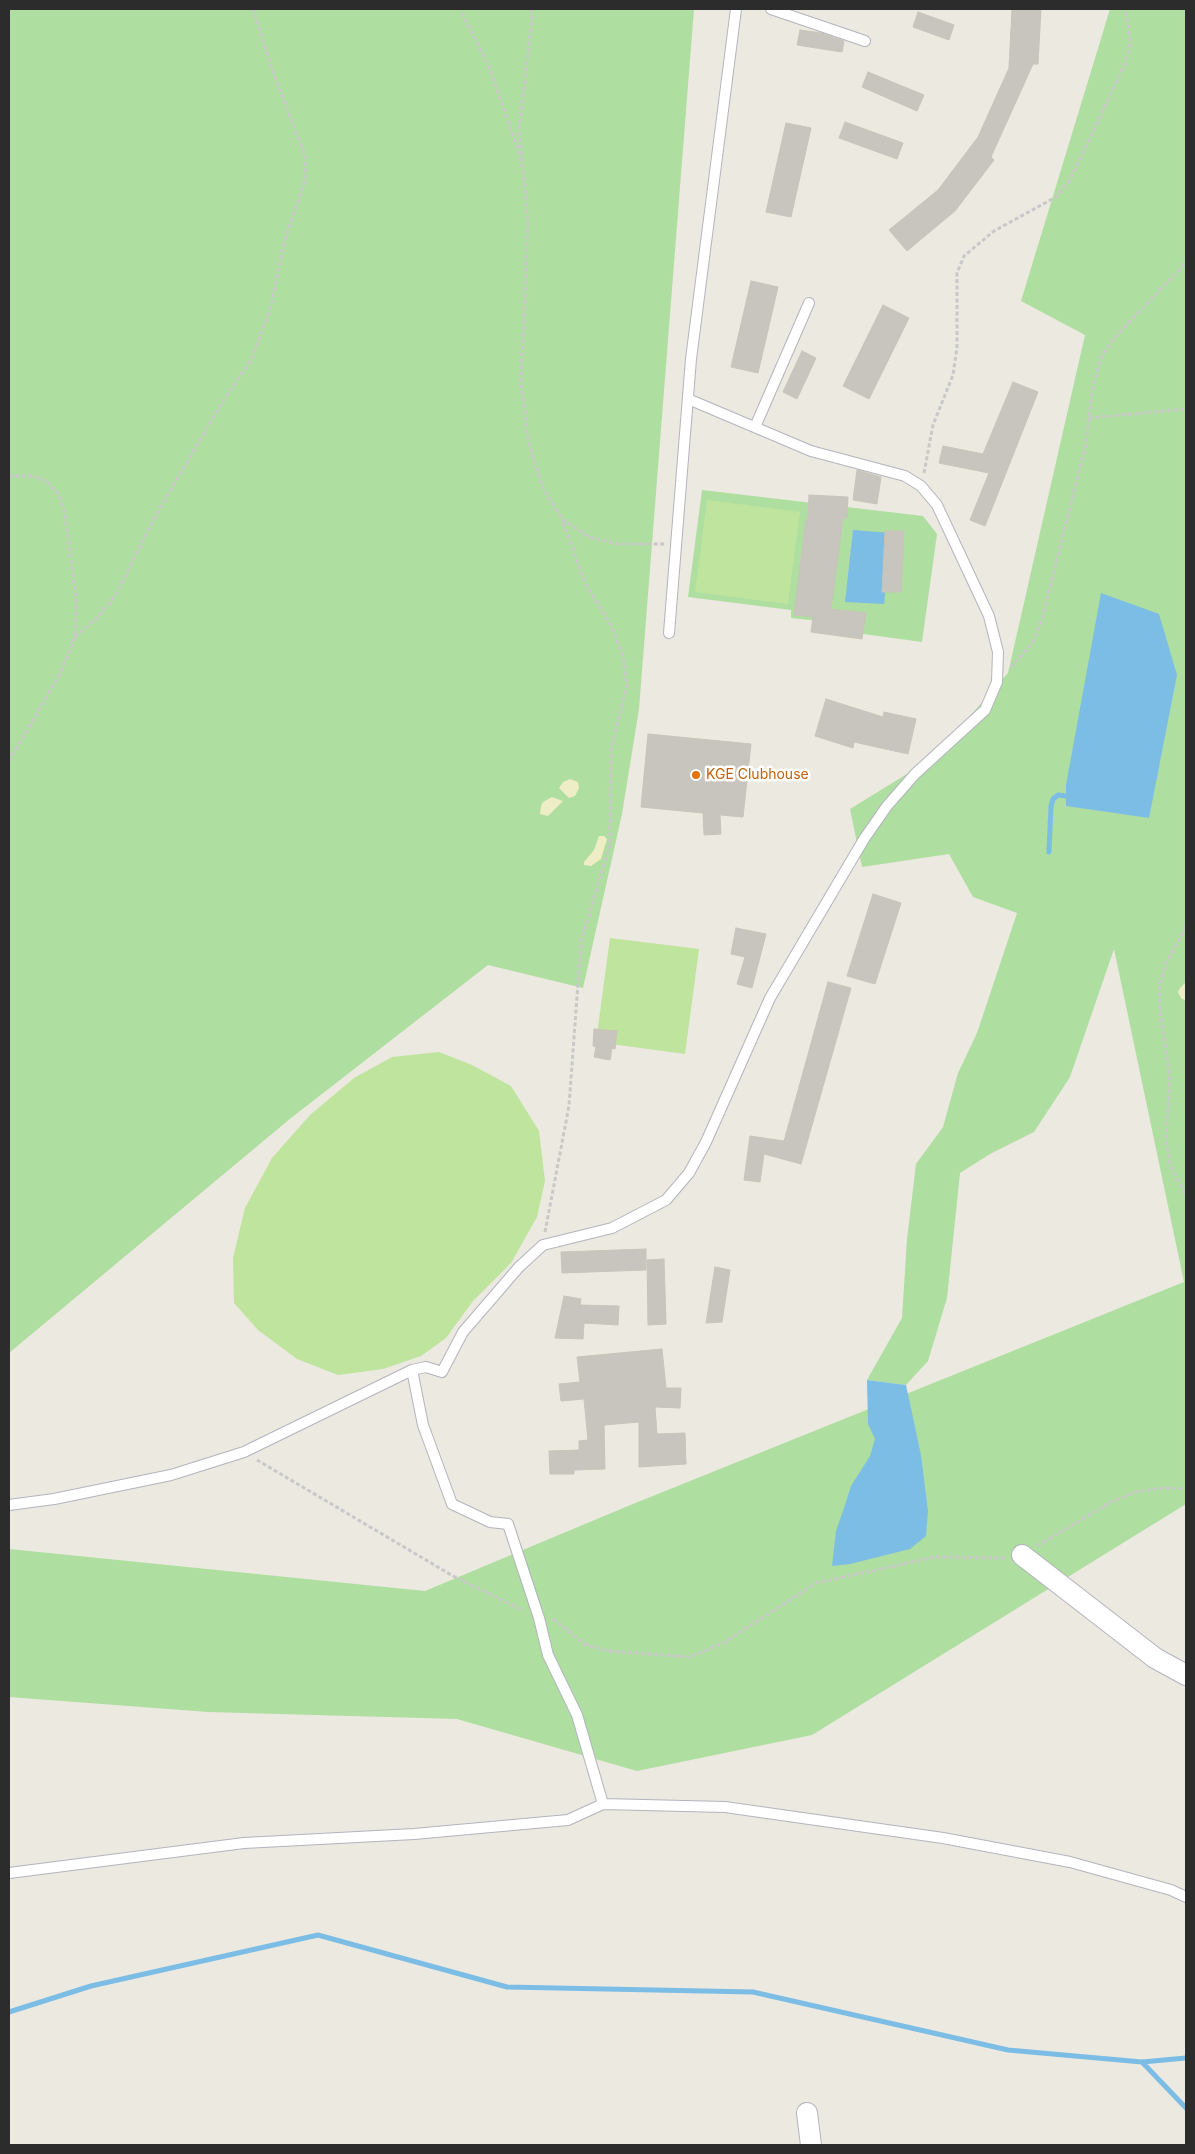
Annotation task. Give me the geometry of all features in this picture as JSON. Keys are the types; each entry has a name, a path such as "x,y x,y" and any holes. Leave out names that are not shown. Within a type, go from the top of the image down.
{"street":[{"path":"1022,1555 1155,1658 1186,1675"},
{"path":"807,2113 811,2145"}],"lane":[{"path":"669,633 688,399 736,9"},
{"path":"771,9 866,41"},
{"path":"755,427 809,303"},
{"path":"9,1505 54,1499 172,1475 244,1452 412,1370 426,1367 442,1372 463,1332 519,1267 543,1245 612,1228 666,1200 689,1173 706,1142 770,998 864,839 887,806 915,774 985,710 997,682 998,652 989,616 937,505 921,486 905,476 811,451 688,399"},
{"path":"412,1370 423,1426 452,1504 490,1522 508,1524 539,1618 548,1655 577,1716 603,1804"},
{"path":"9,1873 244,1843 414,1834 568,1820 603,1804 725,1808 944,1838 1070,1862 1171,1890 1186,1897"}],"path":[{"path":"75,637 96,619 114,596 156,514 223,401 251,360 270,310 285,239 306,178 305,156 272,68 253,9"},
{"path":"531,9 532,18 519,130 528,222 520,383 528,440 542,486 562,519 585,583 611,625 623,656 627,685 610,750 610,844 581,942 569,1106 543,1245"},
{"path":"921,486 933,425 953,375 957,347 957,274 964,256 994,231 1056,197 1070,180 1124,66 1130,43 1125,9"},
{"path":"462,13 488,64 522,164"},
{"path":"997,682 1032,644 1040,623 1086,444 1092,391 1101,357 1115,337 1181,268 1186,260"},
{"path":"1089,418 1186,409"},
{"path":"9,476 33,476 46,481 59,494 65,513 76,598 75,637 61,672 9,761"},
{"path":"562,519 589,537 618,544 676,544"},
{"path":"1186,927 1166,963 1160,984 1160,1011 1170,1077 1166,1141 1171,1167 1186,1196"},
{"path":"244,1452 453,1576 539,1618"},
{"path":"533,1603 569,1634 586,1644 608,1651 690,1656 725,1642 816,1582 935,1557 1009,1558 1022,1555 1111,1502 1136,1492 1163,1488 1186,1489"}],"green space":[{"path":"9,9 694,9 639,709 622,814 583,988 488,965 291,1118 9,1353"},
{"path":"1110,9 1186,9 1186,1504 812,1735 637,1771 457,1719 208,1712 9,1697 9,1549 425,1591 628,1506 1184,1282 1114,949 1070,1077 1034,1132 990,1154 960,1173 947,1298 928,1361 906,1385 867,1380 902,1318 907,1239 916,1164 943,1127 958,1073 977,1033 1017,913 973,897 949,854 862,867 850,809 933,758 1008,673 1085,335 1021,301"},
{"path":"702,490 923,516 937,534 922,642 827,629 828,622 791,618 791,610 688,597"},
{"path":"707,500 800,512 788,604 695,592"},
{"path":"610,938 699,949 685,1054 596,1042"},
{"path":"439,1052 472,1065 511,1086 539,1131 545,1181 537,1217 511,1263 473,1301 446,1338 421,1356 383,1369 338,1375 297,1359 258,1330 234,1303 233,1258 245,1208 272,1158 310,1115 354,1078 392,1057"}],"sand":[{"path":"570,779 578,782 579,788 575,796 569,798 559,788 563,782"},
{"path":"552,797 563,801 548,816 540,814 543,802"},
{"path":"599,836 604,836 607,839 601,859 591,866 584,865 584,862 594,850"},
{"path":"1186,982 1186,1001 1181,998 1178,992"}],"water":[{"path":"853,530 891,533 884,604 845,602"},
{"path":"1101,593 1159,614 1177,675 1149,818 1066,806 1066,785"},
{"path":"867,1380 906,1385 921,1455 928,1511 926,1536 910,1549 850,1564 832,1566 836,1531 851,1486 870,1456 875,1439 868,1424"}],"building":[{"path":"1012,9 1041,9 1038,64 1033,64 991,157 994,160 955,211 907,251 889,230 938,190 978,137 1009,68"},
{"path":"918,12 954,25 949,40 913,27"},
{"path":"800,30 821,33 844,41 842,52 797,45"},
{"path":"868,72 924,95 917,111 862,87"},
{"path":"845,122 903,143 897,159 839,138"},
{"path":"786,123 811,128 791,217 766,212"},
{"path":"751,281 778,287 758,373 731,367"},
{"path":"883,305 909,318 869,399 843,386"},
{"path":"802,351 816,358 797,399 783,392"},
{"path":"1013,382 1038,392 985,526 970,520 989,473 939,463 943,446 983,454"},
{"path":"857,470 881,477 877,504 853,500"},
{"path":"809,495 848,497 847,518 843,518 831,609 866,613 862,639 811,632 813,617 794,615 806,520 808,520"},
{"path":"885,531 904,531 901,592 882,592"},
{"path":"826,699 883,717 884,712 916,719 908,754 854,742 853,748 815,736"},
{"name":"KGE Clubhouse","path":"648,734 751,744 743,817 720,815 721,834 704,835 703,813 641,807"},
{"path":"873,894 901,903 875,984 847,976"},
{"path":"736,928 766,934 752,988 737,984 745,957 731,954"},
{"path":"828,982 851,988 801,1164 764,1154 760,1182 744,1180 750,1136 784,1141"},
{"path":"594,1029 617,1031 615,1049 612,1048 610,1060 594,1057 596,1047 593,1046"},
{"path":"646,1249 646,1270 562,1273 561,1252"},
{"path":"664,1259 666,1324 648,1325 647,1260"},
{"path":"715,1267 730,1270 722,1322 706,1323"},
{"path":"564,1296 581,1299 580,1305 619,1306 618,1325 584,1323 583,1339 555,1338"},
{"path":"662,1349 666,1388 681,1388 680,1408 655,1407 657,1434 685,1433 686,1464 639,1467 639,1422 604,1425 605,1469 574,1470 574,1474 550,1474 549,1451 579,1450 579,1441 588,1440 584,1399 561,1401 559,1384 580,1382 577,1357"}],"waterway":[{"path":"1049,852 1053,799 1058,795 1066,796"},
{"path":"9,2012 91,1986 318,1935 507,1987 753,1992 1008,2050 1142,2062 1186,2058"},
{"path":"1142,2062 1186,2108"}],"place":[{"name":"KGE Clubhouse","path":"696,775"}]}
